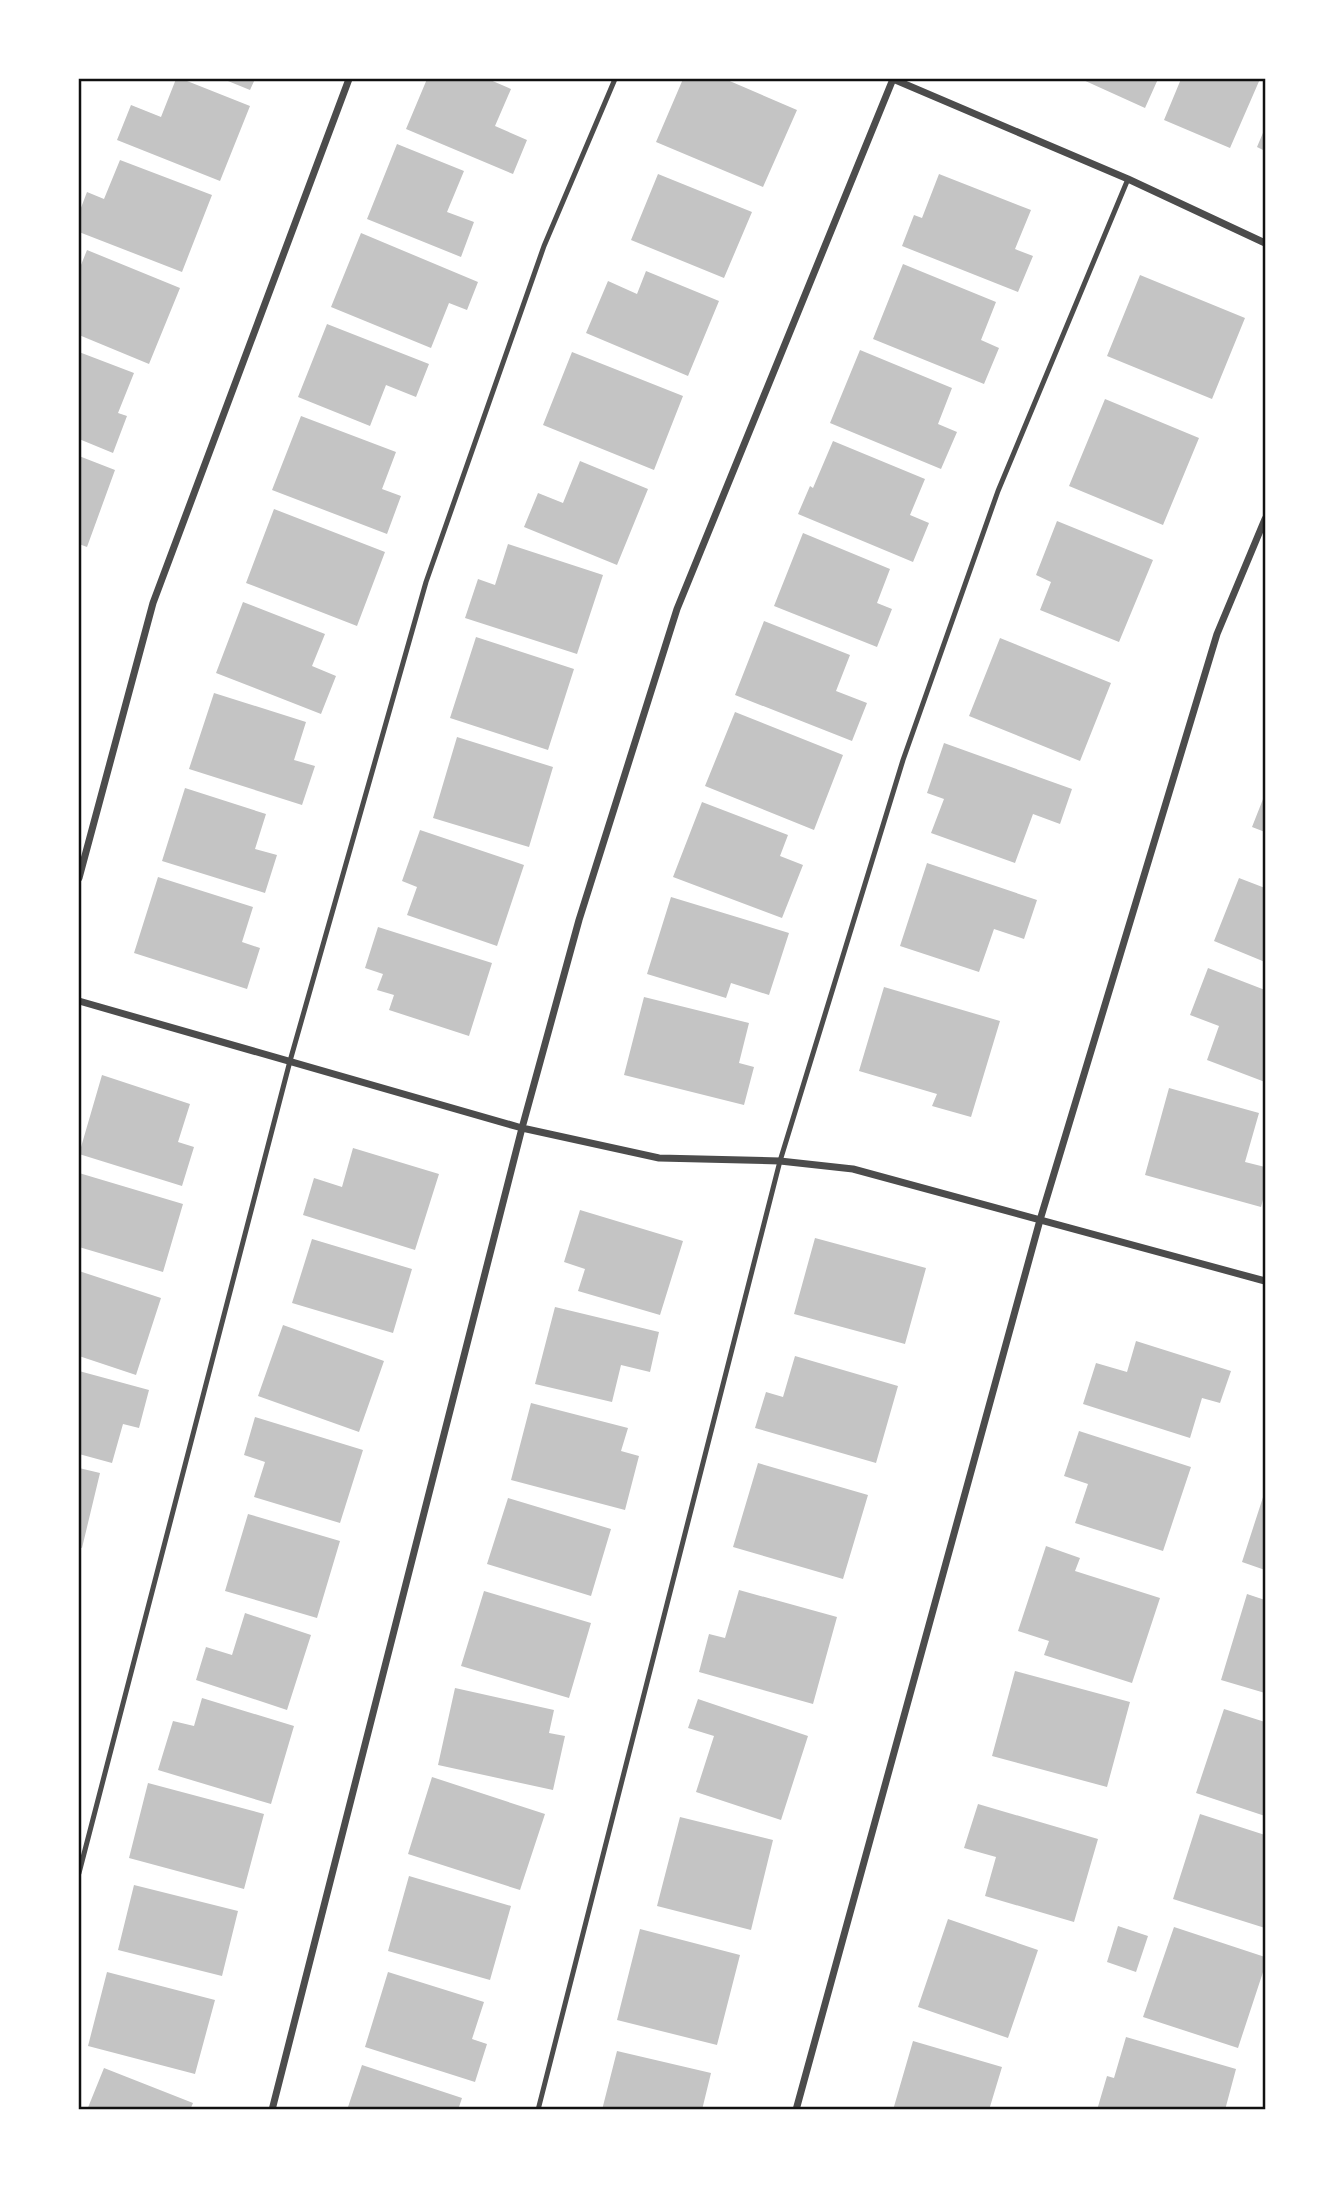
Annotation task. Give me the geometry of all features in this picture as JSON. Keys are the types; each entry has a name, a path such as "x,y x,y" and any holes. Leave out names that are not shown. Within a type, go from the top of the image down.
{"street":[{"path":"79,878 153,603 349,79"},
{"path":"272,2110 522,1128 579,920 677,609 893,79 1128,179 1265,243"},
{"path":"796,2110 1040,1220 1217,634 1265,519"},
{"path":"79,1001 522,1128 659,1158 780,1161 853,1169 1265,1281"}],"lane":[{"path":"79,1873 290,1061 426,582 544,246 615,79"},
{"path":"538,2110 780,1161 903,760 998,491 1128,179"}],"building":[{"path":"176,79 250,106 220,181 117,140 131,105 161,117"},
{"path":"223,79 255,79 250,90"},
{"path":"427,79 488,79 511,89 495,126 527,140 513,174 406,129"},
{"path":"683,79 725,79 797,110 763,187 656,142"},
{"path":"1081,79 1158,79 1145,108"},
{"path":"1181,79 1260,79 1230,148 1164,120"},
{"path":"1265,128 1265,151 1257,147"},
{"path":"397,144 464,171 447,212 474,222 461,257 367,219"},
{"path":"120,160 212,195 182,272 79,232 79,213 87,192 104,199"},
{"path":"658,174 752,212 724,278 631,240"},
{"path":"939,174 1031,210 1015,249 1033,256 1018,292 902,246 914,215 922,218"},
{"path":"361,233 478,282 467,310 449,303 431,348 331,307"},
{"path":"87,250 180,288 149,364 79,335 79,270"},
{"path":"903,264 996,302 981,340 999,348 984,384 873,339"},
{"path":"646,271 719,301 688,376 586,333 608,281 637,294"},
{"path":"1140,275 1245,318 1212,399 1107,356"},
{"path":"327,324 429,364 416,397 386,385 370,426 298,397"},
{"path":"860,350 952,388 938,424 957,432 941,469 830,423"},
{"path":"79,352 134,373 118,413 127,416 113,453 79,439"},
{"path":"572,352 683,396 654,470 543,425"},
{"path":"1105,399 1199,438 1163,525 1069,486"},
{"path":"301,416 396,452 382,489 401,496 387,534 272,490"},
{"path":"833,441 925,479 910,515 929,523 913,562 798,514 810,486 813,488"},
{"path":"79,456 115,470 87,547 79,544"},
{"path":"580,461 648,489 617,565 524,527 538,493 563,503"},
{"path":"274,509 385,552 357,626 246,583"},
{"path":"1057,521 1153,560 1119,642 1040,610 1051,582 1036,575"},
{"path":"803,533 890,569 877,603 892,609 877,647 774,606"},
{"path":"508,544 603,575 577,654 465,618 478,579 495,585"},
{"path":"243,602 325,634 312,666 336,676 321,714 216,673"},
{"path":"764,621 850,655 836,691 867,703 852,741 735,695"},
{"path":"476,637 574,669 548,750 450,718"},
{"path":"1000,638 1111,683 1080,761 969,716"},
{"path":"214,693 306,722 294,760 315,766 302,805 189,769"},
{"path":"735,712 843,755 814,830 705,786"},
{"path":"457,737 553,767 529,847 433,818"},
{"path":"944,743 1072,789 1060,824 1033,814 1015,863 931,833 944,799 927,793"},
{"path":"185,788 266,814 255,849 277,855 265,893 162,861"},
{"path":"1265,794 1265,832 1252,827"},
{"path":"702,802 788,835 780,856 803,865 782,918 673,877"},
{"path":"420,830 524,865 497,946 407,915 417,887 402,881"},
{"path":"927,863 1037,900 1024,939 994,929 979,972 900,946"},
{"path":"158,877 253,907 242,942 260,948 247,989 134,953"},
{"path":"1239,878 1265,888 1265,962 1214,941"},
{"path":"671,897 789,933 769,995 731,983 726,998 647,974"},
{"path":"378,927 492,963 469,1036 389,1010 394,995 377,990 383,974 365,968"},
{"path":"1208,968 1265,990 1265,1082 1207,1060 1219,1026 1190,1015"},
{"path":"884,987 1000,1021 971,1117 932,1106 937,1094 859,1071"},
{"path":"644,997 749,1023 739,1063 754,1067 744,1105 624,1075"},
{"path":"102,1075 190,1104 178,1142 194,1147 182,1186 79,1154"},
{"path":"1169,1088 1259,1113 1245,1162 1265,1167 1265,1192 1261,1207 1145,1175"},
{"path":"353,1148 439,1174 415,1250 303,1215 314,1178 342,1187"},
{"path":"79,1173 183,1204 163,1272 79,1247"},
{"path":"580,1210 683,1241 660,1315 578,1291 585,1269 564,1262"},
{"path":"815,1238 926,1268 905,1344 794,1314"},
{"path":"312,1239 412,1269 393,1333 292,1303"},
{"path":"79,1271 161,1298 136,1375 79,1356"},
{"path":"555,1307 659,1332 650,1372 621,1365 612,1402 535,1384"},
{"path":"283,1325 384,1361 359,1432 258,1396"},
{"path":"1136,1341 1231,1371 1220,1403 1202,1398 1190,1438 1083,1404 1096,1363 1127,1372"},
{"path":"795,1356 898,1386 876,1463 755,1428 766,1392 783,1397"},
{"path":"79,1371 149,1390 139,1428 123,1424 112,1463 79,1454"},
{"path":"531,1403 628,1428 621,1451 639,1456 625,1510 511,1480"},
{"path":"255,1417 363,1450 340,1523 254,1497 265,1462 244,1455"},
{"path":"1079,1431 1191,1467 1163,1551 1075,1523 1088,1484 1064,1476"},
{"path":"758,1463 868,1495 843,1579 733,1547"},
{"path":"79,1468 100,1473 82,1548 79,1547"},
{"path":"1265,1491 1265,1570 1242,1562"},
{"path":"508,1498 611,1529 591,1596 487,1564"},
{"path":"248,1514 340,1541 317,1618 225,1591"},
{"path":"1046,1546 1080,1558 1075,1571 1160,1598 1132,1683 1044,1655 1049,1641 1018,1631"},
{"path":"739,1590 837,1617 813,1704 699,1672 709,1634 725,1638"},
{"path":"484,1591 591,1623 569,1698 461,1666"},
{"path":"1247,1594 1265,1600 1265,1693 1221,1680"},
{"path":"245,1613 311,1635 287,1710 196,1680 206,1647 232,1655"},
{"path":"1015,1671 1130,1702 1107,1787 992,1756"},
{"path":"455,1688 554,1710 549,1733 565,1736 553,1790 438,1765"},
{"path":"202,1698 294,1726 271,1804 158,1770 173,1721 194,1726"},
{"path":"698,1699 808,1736 781,1820 696,1792 714,1736 688,1728"},
{"path":"1224,1709 1265,1722 1265,1816 1196,1793"},
{"path":"432,1777 545,1814 520,1890 408,1854"},
{"path":"148,1783 264,1814 244,1889 129,1858"},
{"path":"978,1804 1098,1839 1074,1922 985,1896 996,1857 964,1848"},
{"path":"1200,1814 1265,1835 1265,1928 1173,1899"},
{"path":"680,1817 773,1840 751,1930 657,1906"},
{"path":"409,1876 511,1906 490,1980 388,1951"},
{"path":"134,1885 238,1911 222,1976 118,1950"},
{"path":"948,1919 1038,1950 1008,2038 918,2007"},
{"path":"1118,1926 1148,1936 1136,1972 1107,1962"},
{"path":"1174,1927 1265,1957 1265,1966 1238,2048 1143,2017"},
{"path":"640,1929 740,1955 717,2045 617,2020"},
{"path":"107,1972 215,2000 195,2074 88,2046"},
{"path":"388,1972 484,2002 472,2039 487,2044 475,2082 365,2047"},
{"path":"1126,2037 1236,2069 1225,2110 1097,2110 1107,2076 1114,2078"},
{"path":"913,2041 1002,2067 989,2110 893,2110"},
{"path":"617,2051 711,2073 702,2110 602,2110"},
{"path":"362,2065 462,2098 458,2110 347,2110"},
{"path":"104,2068 193,2103 190,2110 87,2110"}]}
